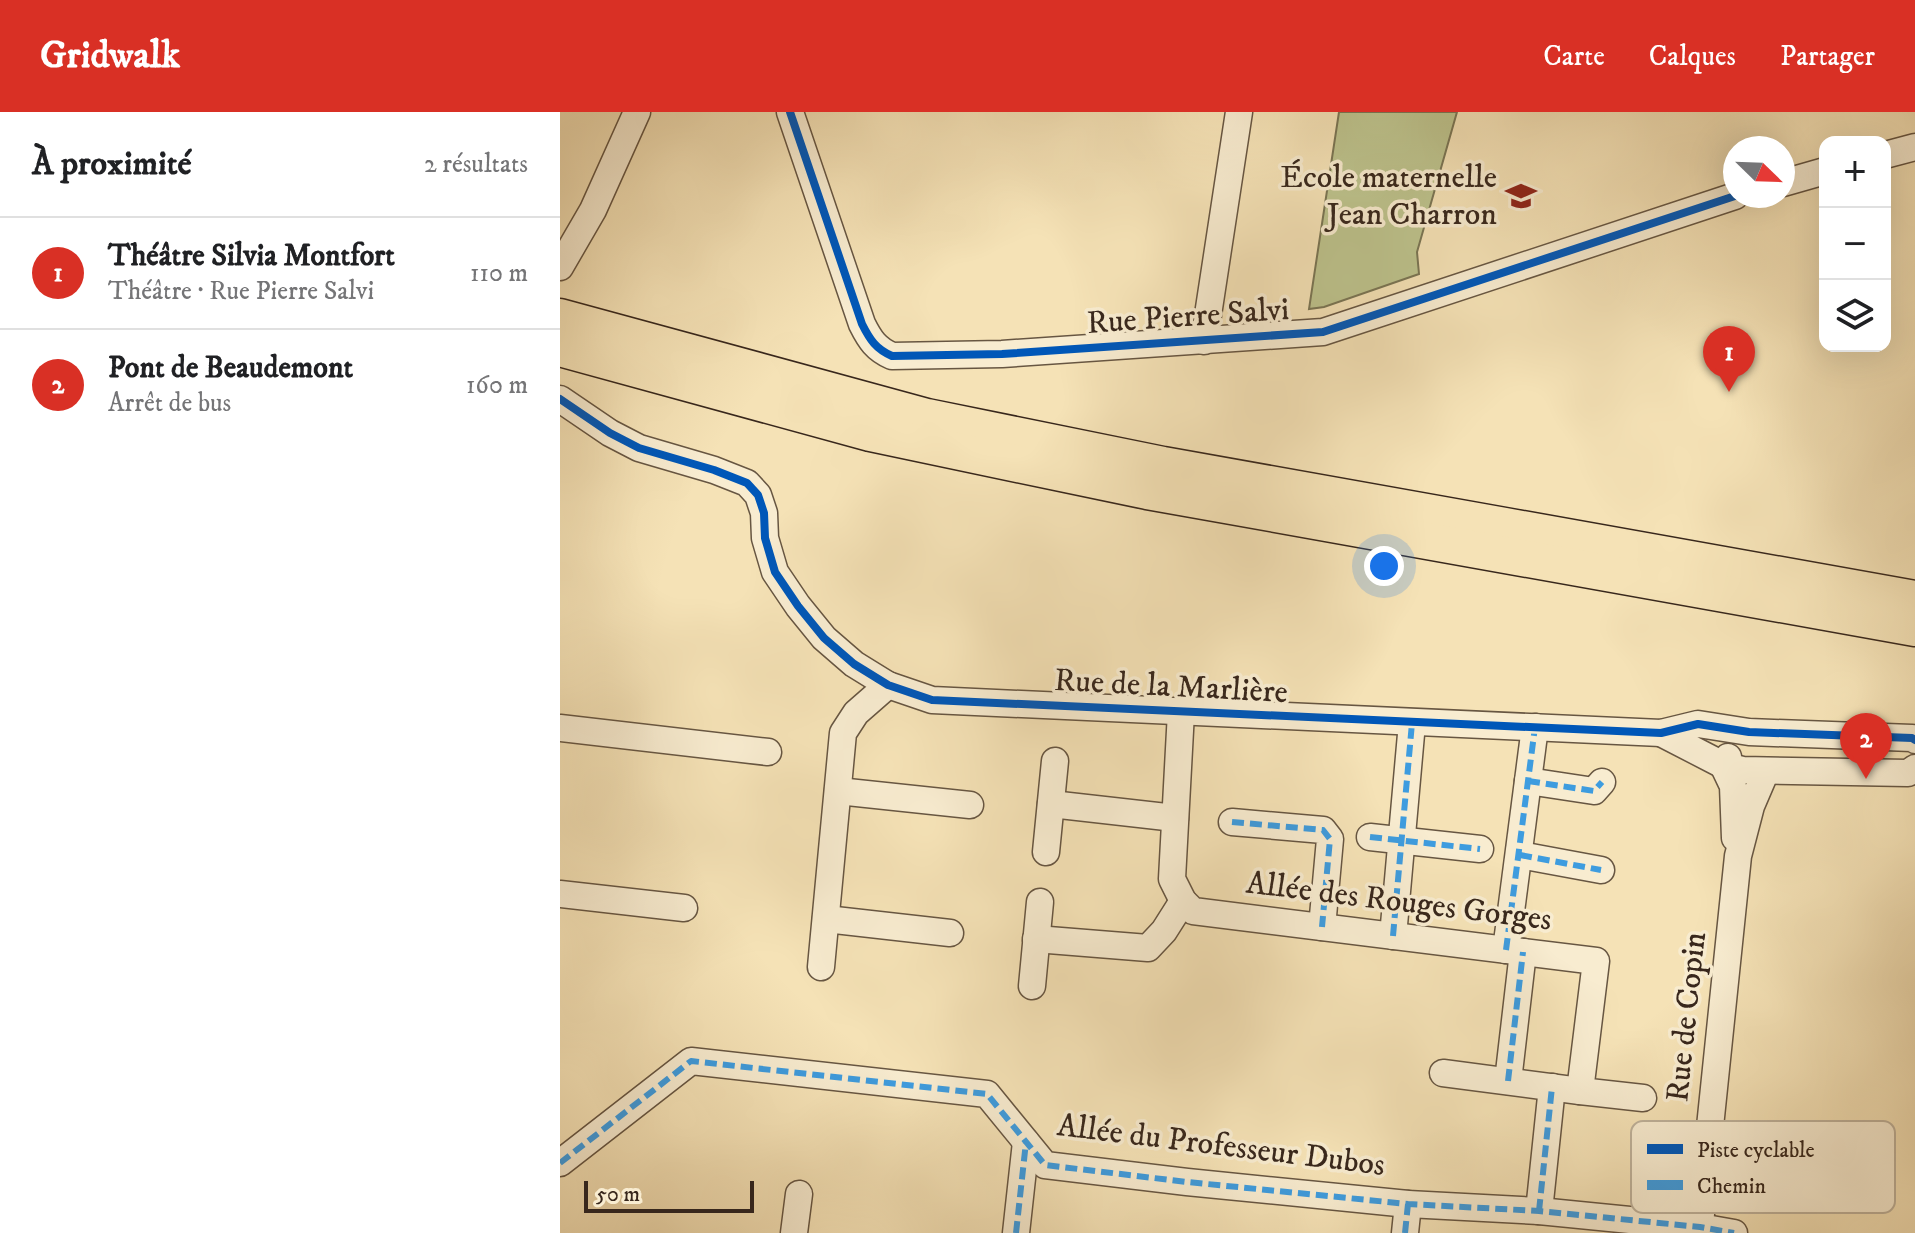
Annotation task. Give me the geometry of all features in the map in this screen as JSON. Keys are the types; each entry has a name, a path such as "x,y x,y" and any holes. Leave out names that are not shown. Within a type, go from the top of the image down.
{"highway":[{"path":"561,328 956,423 1163,465 1915,599"},
{"path":"561,328 870,433 1147,491 1915,628"}],"street":[{"path":"563,254 593,210 637,112"},
{"name":"Rue Pierre Salvi","path":"790,112 862,324 872,342 892,356 989,355 1323,332 1723,200"},
{"path":"1204,341 1239,112"},
{"path":"1891,153 1915,147"},
{"path":"1795,180 1819,173"},
{"name":"Rue de la Marlière","path":"560,399 610,433 639,448 747,483 758,495 764,513 765,538 775,572 824,638 854,664 888,685 932,700 1661,733 1698,724 1749,732 1915,740"},
{"path":"821,967 843,733 856,713 888,685"},
{"name":"Rue de la Marlière","path":"1181,712 1172,879 1188,906"},
{"path":"1393,936 1412,723"},
{"path":"1508,1081 1520,855 1535,727"},
{"path":"560,728 768,752"},
{"path":"1723,765 1749,732 1766,771"},
{"name":"Rue de la Marlière","path":"1661,733 1723,765 1743,770 1908,773 1915,768"},
{"path":"1046,852 1055,761"},
{"name":"Rue de Copin","path":"1723,765 1733,786 1733,825 1738,856"},
{"name":"Rue de Copin","path":"1710,1121 1738,856 1751,806 1766,771"},
{"path":"1528,781 1594,791 1602,782"},
{"path":"838,791 970,805"},
{"path":"1051,804 1175,818"},
{"path":"1232,822 1323,830 1330,839 1322,927"},
{"path":"1370,837 1480,849"},
{"path":"1520,855 1601,870"},
{"path":"560,894 684,908"},
{"path":"1032,986 1040,902"},
{"path":"1036,939 1148,948 1188,906"},
{"name":"Allée des Rouges Gorges","path":"1188,906 1322,927 1596,961 1580,1091"},
{"path":"826,919 950,933"},
{"name":"Allée du Professeur Dubos","path":"560,1163 691,1061 987,1094 1045,1165 1408,1204 1539,1211 1734,1233"},
{"path":"1443,1073 1643,1098"},
{"path":"1539,1211 1552,1087"},
{"path":"1016,1233 1026,1142"},
{"path":"794,1233 799,1194"},
{"path":"1405,1233 1408,1204"}],"green space":[{"path":"1339,112 1457,112 1417,252 1419,274 1324,307 1309,309"}],"marked path":[{"path":"1393,936 1412,723"},
{"path":"1506,950 1535,727"},
{"path":"1528,781 1594,791 1602,782"},
{"path":"1232,822 1323,830 1330,839 1322,927"},
{"path":"1370,837 1480,849"},
{"path":"1520,855 1601,870"},
{"path":"1508,1081 1523,952"},
{"path":"560,1163 691,1061 987,1094 1045,1165 1408,1204 1539,1211 1734,1233"},
{"path":"1539,1211 1552,1087"},
{"path":"1016,1233 1026,1142"},
{"path":"1405,1233 1408,1204"}],"cycle path":[{"path":"790,112 862,324 874,343 892,356 1002,354 1323,332 1723,200"},
{"path":"560,399 610,433 639,448 747,483 758,495 764,513 765,538 775,572 824,638 854,664 888,685 932,700 1661,733 1698,724 1749,732 1915,740"}],"place":[{"name":"École maternelle Jean Charron","path":"1521,196"},
{"name":"Théâtre Silvia Montfort","path":"1729,392"},
{"name":"Pont de Beaudemont","path":"1866,779"}]}
